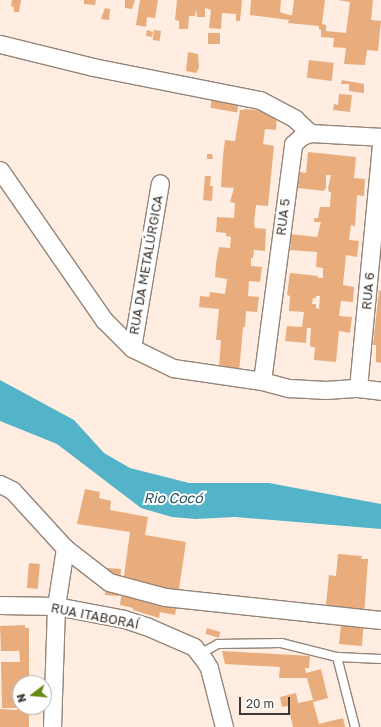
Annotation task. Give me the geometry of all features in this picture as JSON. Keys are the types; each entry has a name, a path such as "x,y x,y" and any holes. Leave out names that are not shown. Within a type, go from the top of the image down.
{"street":[{"path":"0,44 93,67 260,100 295,118 310,133 381,137"},
{"name":"RUA 5","path":"262,381 292,152 296,140 310,133"},
{"name":"RUA 6","path":"358,388 381,146"},
{"path":"0,170 104,320 132,348 173,368 262,381 288,388 326,390 358,388 381,391"},
{"name":"RUA DA METALÚRGICA","path":"132,348 160,183"},
{"path":"0,484 12,490 65,548 109,582 165,597 381,620"},
{"path":"52,727 56,606 65,548"},
{"name":"RUA ITABORAÍ","path":"0,605 56,606 124,619 146,626 194,647 208,668 224,727"}],"lane":[{"path":"200,654 218,644 281,643 337,657 381,659"},
{"path":"337,657 355,727"}],"water":[{"name":"Rio Cocó","path":"0,380 74,420 104,453 130,468 189,483 269,483 381,504 381,529 235,517 196,519 172,517 141,508 57,444 0,421"}],"building":[{"path":"12,0 21,0 19,12 14,12 14,7 11,6"},
{"path":"84,0 96,0 95,5 84,4"},
{"path":"125,0 135,0 132,9 125,8"},
{"path":"140,0 158,0 155,18 147,17 146,27 136,25"},
{"path":"177,0 242,0 240,21 236,21 236,14 222,13 221,29 209,28 211,10 205,8 205,17 197,17 196,9 195,16 189,16 188,29 179,29 179,21 175,20"},
{"path":"251,0 281,0 280,12 292,15 294,0 325,0 322,24 326,25 326,31 346,33 350,2 338,0 373,0 371,20 381,21 378,51 367,50 365,65 344,64 346,48 333,47 334,38 321,37 321,30 319,29 319,26 288,23 289,20 250,15"},
{"path":"105,8 110,9 109,20 101,19"},
{"path":"147,30 153,32 152,37 146,36"},
{"path":"154,30 161,31 160,41 153,40"},
{"path":"208,33 220,33 220,44 208,44"},
{"path":"188,52 198,54 199,68 196,73 186,71"},
{"path":"309,60 334,63 332,81 307,78"},
{"path":"342,80 364,84 364,93 349,91 349,84 341,84"},
{"path":"339,94 352,95 350,112 333,110 334,104 338,105"},
{"path":"212,99 239,104 237,113 210,108"},
{"path":"244,109 277,112 276,130 265,129 263,144 274,146 268,206 256,205 254,224 255,228 266,229 265,251 254,250 253,258 251,258 251,266 262,267 260,282 249,281 248,296 259,297 257,312 246,311 239,372 219,367 221,340 216,340 219,309 199,307 200,296 209,297 210,292 225,294 227,279 215,277 216,263 219,247 230,248 231,237 226,236 226,233 216,232 217,217 234,218 235,203 230,202 234,188 221,187 223,156 225,140 235,141 240,110"},
{"path":"308,152 356,157 354,178 365,179 364,196 357,195 355,226 351,225 349,240 359,241 357,257 346,255 343,285 354,287 353,302 341,301 339,316 352,317 350,333 339,331 336,362 314,360 315,347 311,347 310,344 311,328 307,328 306,343 285,341 287,326 302,327 304,312 289,311 290,296 287,295 290,273 318,276 318,278 323,278 323,268 316,267 317,252 290,250 290,234 317,237 321,222 314,222 314,218 318,218 320,207 330,207 331,192 329,192 328,188 331,175 326,175 326,188 324,191 298,188 300,172 306,173","holes":["320,296 319,309 316,308 316,304 312,304 313,298"]},
{"path":"207,154 212,154 213,159 207,159"},
{"path":"205,176 211,176 210,186 213,186 212,201 203,200"},
{"path":"379,290 381,291 381,363 376,362 376,345 373,345"},
{"path":"85,489 100,492 99,498 111,501 110,510 148,517 145,535 186,542 175,615 160,612 159,618 133,610 133,608 120,605 130,532 77,524"},
{"path":"338,554 362,556 361,559 368,559 362,646 339,644 342,615 325,614 329,575 336,576"},
{"path":"29,563 40,564 38,589 27,588"},
{"path":"107,568 121,569 119,596 105,595"},
{"path":"25,625 25,628 29,628 29,675 12,675 12,708 2,708 1,662 20,662 19,649 18,651 1,651 0,626"},
{"path":"207,628 220,632 219,638 205,634"},
{"path":"222,651 310,656 309,668 305,668 306,673 321,669 328,698 313,702 319,724 343,718 345,727 293,727 288,706 282,707 280,697 296,693 298,703 313,700 307,678 279,678 280,667 225,664"},
{"path":"0,709 12,710 12,715 29,715 29,727 0,727"}]}
